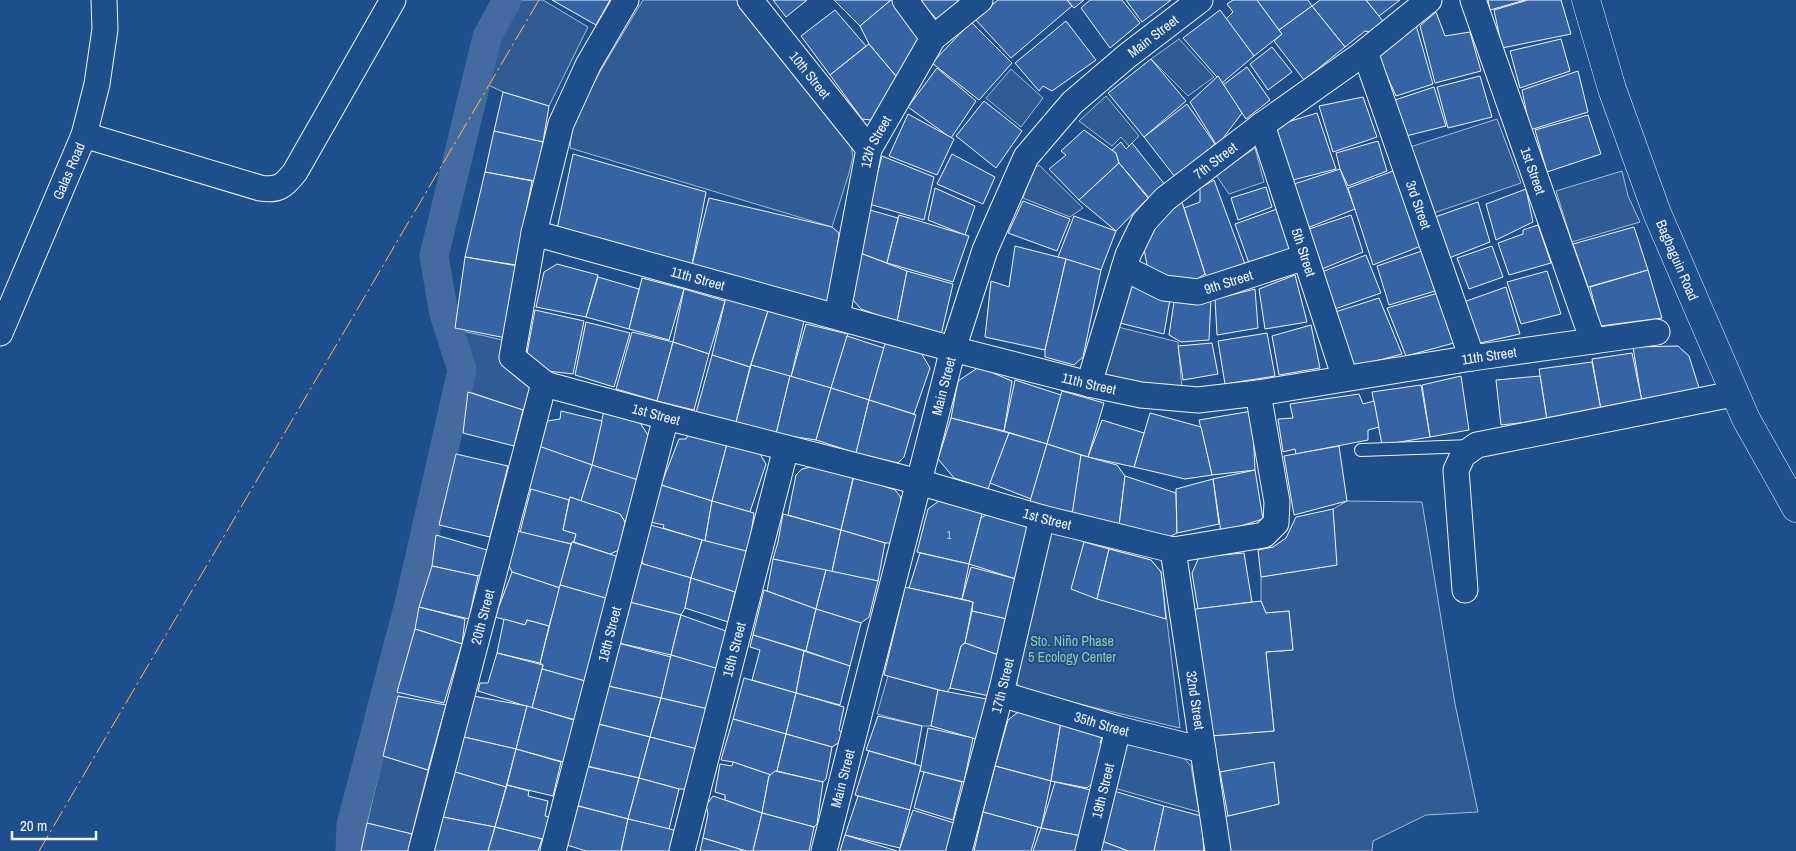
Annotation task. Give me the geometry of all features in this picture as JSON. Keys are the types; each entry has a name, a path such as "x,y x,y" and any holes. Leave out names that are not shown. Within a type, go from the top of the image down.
{"street":[{"name":"Galas Road","path":"0,333 84,135 98,75 105,29 104,0"},
{"path":"84,135 260,188 280,187 295,172 393,0"},
{"name":"1st Street","path":"626,0 588,65 561,124 534,233 512,357 544,383 666,418 919,482 1042,518 1174,550"},
{"name":"10th Street","path":"750,0 869,149"},
{"path":"905,0 934,38"},
{"name":"12th Street","path":"837,316 869,149 934,38 980,0"},
{"name":"Main Street","path":"824,851 953,349 985,250 1026,157 1072,103 1127,56 1200,0"},
{"name":"7th Street","path":"1089,384 1128,255 1144,222 1165,199 1262,125 1365,52 1430,0"},
{"name":"1st Street","path":"1473,0 1593,341"},
{"name":"Bagbaguin Road","path":"1586,0 1612,89 1657,213 1746,418 1796,508"},
{"name":"3rd Street","path":"1365,52 1472,358"},
{"name":"5th Street","path":"1262,125 1345,378"},
{"name":"11th Street","path":"534,233 953,349 1089,384 1141,395 1198,400 1258,393 1472,358 1656,332"},
{"name":"9th Street","path":"1124,268 1164,288 1198,292 1306,258"},
{"name":"20th Street","path":"421,851 544,383"},
{"path":"1465,590 1456,470 1463,455 1476,445 1735,392"},
{"path":"1174,550 1264,535 1276,523 1277,502 1258,393"},
{"name":"18th Street","path":"553,851 666,418"},
{"name":"16th Street","path":"682,851 786,448"},
{"name":"17th Street","path":"959,851 1001,694 1042,518"},
{"name":"32nd Street","path":"1174,550 1218,851"},
{"name":"35th Street","path":"1001,694 1118,729 1203,750"},
{"name":"19th Street","path":"1088,851 1118,729"}],"lane":[{"path":"1361,450 1476,445"}],"shaded area":[{"path":"513,0 543,0 588,27 549,106 503,92 482,82 493,37"},
{"path":"643,0 737,0 851,145 853,157 832,227 570,148 572,125 601,70"},
{"path":"1179,39 1214,77 1188,96 1151,59"},
{"path":"1011,69 1043,98 1021,127 986,98"},
{"path":"1106,96 1139,136 1129,146 1121,137 1112,146 1079,121"},
{"path":"1497,119 1521,183 1428,215 1407,148"},
{"path":"1255,148 1264,182 1229,194 1216,175"},
{"path":"1039,165 1083,208 1070,217 1023,198 1033,169"},
{"path":"1622,171 1628,196 1640,222 1572,242 1556,191"},
{"path":"1118,327 1178,342 1182,389 1102,378"},
{"path":"454,329 507,341 532,386 523,410 461,389 464,370"},
{"path":"1347,501 1422,502 1455,704 1478,812 1426,815 1373,841 1372,851 1227,851 1221,820 1228,816 1279,804 1274,763 1220,772 1210,736 1274,731 1266,652 1293,650 1289,611 1266,613 1261,601 1261,577 1336,565 1333,509"},
{"path":"1048,532 1151,560 1161,572 1180,728 1021,690 1013,675"},
{"path":"888,676 938,690 931,726 922,726 877,714"},
{"path":"1126,741 1180,754 1191,766 1199,812 1114,788"},
{"path":"383,756 428,770 412,834 367,823"}],"building":[{"path":"552,0 610,0 596,25"},
{"path":"773,0 807,0 786,17"},
{"path":"834,0 891,0 860,26"},
{"path":"891,0 896,0 922,45 896,76 869,44 860,26"},
{"path":"920,0 960,0 938,21"},
{"path":"998,0 1067,0 1072,6 1011,58 975,19"},
{"path":"1067,0 1084,0 1074,8"},
{"path":"1090,0 1122,0 1140,23 1110,48 1081,8"},
{"path":"1126,0 1171,0 1142,22"},
{"path":"1233,0 1257,0 1282,34 1254,56 1226,19 1233,12 1227,4"},
{"path":"1257,0 1308,0 1312,6 1279,30"},
{"path":"1320,0 1366,0 1383,21 1371,32 1365,31 1345,47 1312,6"},
{"path":"1366,0 1400,0 1379,16"},
{"path":"1488,0 1525,0 1490,10"},
{"path":"1528,0 1561,0 1571,34 1502,48 1494,10"},
{"path":"1312,6 1345,47 1304,80 1274,41 1282,34 1279,30"},
{"path":"835,10 866,46 830,75 801,36"},
{"path":"1220,10 1254,56 1222,83 1183,38"},
{"path":"1436,12 1445,36 1470,32 1481,71 1435,83 1420,26"},
{"path":"1066,21 1096,60 1052,91 1043,86 1039,91 1015,63"},
{"path":"971,22 1012,63 979,100 932,63"},
{"path":"1416,25 1433,84 1396,96 1378,56"},
{"path":"1561,39 1570,71 1520,88 1510,51"},
{"path":"869,44 900,81 871,120 862,119 830,75"},
{"path":"1272,47 1292,72 1268,90 1250,64"},
{"path":"1151,59 1186,101 1144,137 1108,93"},
{"path":"1247,67 1270,100 1246,119 1223,85"},
{"path":"937,68 976,101 951,138 908,107"},
{"path":"1578,71 1588,112 1530,130 1522,90"},
{"path":"1218,76 1242,113 1217,146 1190,102"},
{"path":"1480,76 1492,117 1448,128 1437,87"},
{"path":"1434,87 1446,126 1406,136 1395,100"},
{"path":"503,92 549,106 543,142 494,131"},
{"path":"1363,97 1377,137 1333,152 1319,106"},
{"path":"984,101 1022,131 996,168 956,136"},
{"path":"1187,104 1215,144 1175,177 1144,137"},
{"path":"1317,113 1336,169 1285,182 1273,138 1281,124"},
{"path":"908,114 954,139 937,175 889,156"},
{"path":"1588,115 1601,154 1547,172 1535,130"},
{"path":"1084,130 1116,153 1119,163 1079,200 1049,169 1066,155 1061,151"},
{"path":"494,131 543,142 535,181 485,172"},
{"path":"1378,141 1387,171 1348,186 1340,169 1336,153"},
{"path":"1121,142 1126,149 1132,143 1166,186 1151,200 1119,163 1116,153 1112,150"},
{"path":"573,154 706,192 692,265 557,229"},
{"path":"952,154 995,177 983,204 937,184"},
{"path":"882,156 934,177 924,220 869,204"},
{"path":"1119,163 1148,198 1116,231 1079,200"},
{"path":"1340,169 1355,209 1305,229 1288,186"},
{"path":"1393,171 1421,246 1373,265 1348,188"},
{"path":"485,172 532,181 516,265 465,257"},
{"path":"1214,180 1246,267 1209,278 1205,274 1184,208 1200,202 1200,188"},
{"path":"1266,187 1272,207 1238,220 1231,198"},
{"path":"935,188 975,206 965,235 928,220"},
{"path":"1526,189 1533,222 1496,240 1486,204"},
{"path":"709,198 832,227 839,233 830,302 692,265"},
{"path":"1023,201 1070,219 1057,251 1008,233"},
{"path":"1182,202 1205,274 1194,281 1167,280 1148,270 1144,249 1153,230 1172,208"},
{"path":"1478,202 1490,242 1444,260 1432,218"},
{"path":"1280,208 1293,252 1250,266 1235,224"},
{"path":"866,209 898,218 887,263 860,253"},
{"path":"899,215 969,236 953,282 887,263"},
{"path":"1351,215 1363,252 1322,269 1306,230"},
{"path":"1074,216 1116,231 1101,270 1058,257"},
{"path":"1538,225 1551,263 1509,275 1498,243 1523,234 1523,230"},
{"path":"1634,227 1648,270 1588,287 1573,244"},
{"path":"1015,246 1066,259 1045,350 985,337 991,281 1009,287"},
{"path":"1492,246 1503,277 1469,289 1457,258"},
{"path":"1422,251 1435,291 1389,305 1377,266"},
{"path":"860,253 907,271 897,322 861,309 853,300"},
{"path":"1366,255 1381,293 1335,309 1319,273"},
{"path":"465,257 518,266 506,338 455,328"},
{"path":"1066,259 1101,270 1083,357 1074,365 1045,357"},
{"path":"557,264 598,275 586,317 536,307 544,272"},
{"path":"1648,270 1662,318 1600,326 1590,287"},
{"path":"907,271 953,284 941,335 897,322"},
{"path":"1547,271 1561,314 1521,324 1507,282"},
{"path":"1295,275 1307,322 1265,329 1259,289"},
{"path":"598,277 639,289 629,329 586,317"},
{"path":"642,278 684,289 669,340 629,329"},
{"path":"1133,282 1170,299 1164,334 1120,323"},
{"path":"1506,287 1520,334 1480,343 1458,304"},
{"path":"684,289 725,301 709,354 673,342"},
{"path":"1255,289 1258,328 1217,335 1215,299"},
{"path":"1438,293 1454,343 1406,356 1387,308"},
{"path":"726,297 768,311 750,367 712,355"},
{"path":"1211,298 1209,340 1181,342 1169,335 1174,302"},
{"path":"1379,298 1402,354 1357,366 1349,362 1332,313"},
{"path":"535,310 584,321 573,374 539,370 527,353"},
{"path":"768,311 804,321 791,377 751,365"},
{"path":"586,322 630,333 614,387 575,375"},
{"path":"806,324 848,334 831,388 791,377"},
{"path":"1311,325 1320,368 1279,375 1272,336"},
{"path":"632,332 673,342 657,401 616,389"},
{"path":"1267,333 1275,376 1225,384 1218,341"},
{"path":"847,336 884,348 869,400 831,388"},
{"path":"886,340 920,351 930,368 914,414 869,400"},
{"path":"673,342 709,354 694,410 657,401"},
{"path":"1212,343 1218,374 1183,380 1178,346"},
{"path":"1678,346 1689,356 1700,391 1642,403 1633,347"},
{"path":"1632,353 1642,401 1601,410 1592,359"},
{"path":"712,355 750,367 735,426 696,413"},
{"path":"1592,362 1601,410 1547,420 1539,369"},
{"path":"751,365 790,376 776,434 735,426"},
{"path":"979,367 1012,381 1004,431 951,418 958,381"},
{"path":"790,376 831,388 816,440 776,434"},
{"path":"1461,376 1469,430 1430,437 1422,385"},
{"path":"1540,376 1547,420 1501,425 1496,380"},
{"path":"1015,380 1061,395 1047,444 1004,431"},
{"path":"1421,385 1430,437 1382,445 1372,392"},
{"path":"831,388 869,400 856,453 816,440"},
{"path":"1062,391 1104,403 1088,457 1047,444"},
{"path":"468,392 523,410 514,446 463,433"},
{"path":"1359,394 1363,404 1374,401 1379,427 1368,430 1368,440 1296,454 1295,449 1283,452 1278,419 1293,418 1290,404"},
{"path":"869,400 916,415 904,457 898,463 856,453"},
{"path":"604,410 639,421 651,440 643,471 635,480 592,465"},
{"path":"561,411 602,421 592,465 540,447 547,421 560,419"},
{"path":"1252,411 1255,470 1212,475 1199,420"},
{"path":"1150,413 1201,427 1212,475 1185,479 1134,467"},
{"path":"951,418 1009,433 988,489 954,478 938,459"},
{"path":"1102,420 1144,433 1134,467 1088,457"},
{"path":"1009,433 1047,444 1031,499 990,483"},
{"path":"688,435 727,444 712,501 661,485 679,439 686,439"},
{"path":"727,444 760,454 766,464 750,512 712,501"},
{"path":"1047,444 1081,455 1074,508 1068,518 1028,508"},
{"path":"536,445 592,465 581,501 570,497 569,500 528,489"},
{"path":"1339,446 1347,501 1294,515 1284,456"},
{"path":"456,454 508,466 490,537 439,525"},
{"path":"1081,455 1117,465 1125,476 1119,526 1072,515"},
{"path":"592,465 638,480 628,521 625,522 620,514 581,501"},
{"path":"814,466 853,478 841,530 788,515 796,475 802,469"},
{"path":"1255,470 1263,519 1221,532 1213,479"},
{"path":"854,476 895,490 900,496 902,505 891,543 885,543 841,530"},
{"path":"1125,476 1176,493 1177,533 1169,537 1119,526"},
{"path":"1213,479 1219,524 1177,533 1176,489"},
{"path":"661,485 712,501 705,541 663,528 664,525 650,522"},
{"path":"531,489 569,500 563,530 576,534 574,542 571,544 520,532"},
{"path":"570,497 620,514 625,522 619,550 610,554 574,542 576,534 563,530"},
{"path":"943,498 983,510 969,564 917,552 928,509"},
{"path":"712,501 754,513 749,548 746,551 705,541"},
{"path":"1333,509 1337,565 1261,577 1258,550 1273,547 1286,538 1296,517"},
{"path":"989,513 1028,525 1016,579 969,564 981,518"},
{"path":"783,514 841,530 832,572 773,559"},
{"path":"651,525 702,540 691,578 643,564 641,557"},
{"path":"841,530 885,543 878,581 832,572"},
{"path":"517,531 571,544 560,588 512,572 509,566"},
{"path":"436,535 487,550 483,571 478,576 432,566"},
{"path":"702,540 746,551 739,589 735,592 691,578"},
{"path":"572,542 619,557 609,599 560,585"},
{"path":"1084,542 1109,549 1097,599 1071,589"},
{"path":"1109,549 1151,560 1161,572 1166,619 1097,599"},
{"path":"920,553 969,564 962,599 909,588"},
{"path":"1244,553 1252,602 1198,609 1192,573 1199,557"},
{"path":"773,559 826,570 816,609 767,591"},
{"path":"640,563 691,578 685,608 681,615 629,602"},
{"path":"432,566 478,576 469,619 419,607"},
{"path":"971,567 1016,579 1011,620 972,611 973,602 962,599"},
{"path":"826,570 878,581 869,617 861,623 816,609"},
{"path":"512,572 560,588 549,626 527,620 525,625 495,617"},
{"path":"691,578 735,592 728,622 685,608"},
{"path":"560,585 609,599 585,681 542,669 543,665 540,663"},
{"path":"905,587 973,602 965,643 961,646 950,688 947,692 884,675"},
{"path":"764,590 816,609 806,651 753,635"},
{"path":"1261,601 1266,613 1289,611 1293,650 1266,652 1274,731 1210,736 1188,610"},
{"path":"629,602 681,615 671,655 619,643"},
{"path":"419,607 465,619 462,644 415,629"},
{"path":"816,609 861,623 850,666 806,651"},
{"path":"972,611 1011,620 1004,657 965,643"},
{"path":"681,615 726,631 717,669 671,655"},
{"path":"504,619 525,625 527,620 549,626 540,663 497,653"},
{"path":"415,629 462,644 444,703 397,692"},
{"path":"753,635 804,651 796,693 752,680 760,650 750,647"},
{"path":"618,643 671,657 661,698 608,686"},
{"path":"965,643 1004,657 995,697 950,688 961,646"},
{"path":"804,651 850,666 840,705 796,693"},
{"path":"497,653 543,665 532,708 478,691 480,683 488,683"},
{"path":"671,655 719,669 708,709 661,698"},
{"path":"542,669 585,681 576,720 532,708"},
{"path":"744,678 796,693 786,734 733,719"},
{"path":"608,686 661,698 650,737 599,724"},
{"path":"938,690 992,700 979,740 931,726"},
{"path":"796,693 844,707 839,730 842,733 838,743 832,747 786,734"},
{"path":"398,696 446,705 428,770 383,756"},
{"path":"473,696 527,706 516,749 464,737"},
{"path":"661,698 708,709 697,749 650,737"},
{"path":"527,706 577,721 567,763 516,749"},
{"path":"1022,709 1061,722 1051,781 995,766 1008,720"},
{"path":"878,716 922,726 915,764 866,750"},
{"path":"733,719 786,734 777,771 771,775 733,762 721,760"},
{"path":"1061,722 1102,737 1100,743 1103,745 1095,781 1087,788 1051,781"},
{"path":"598,724 650,737 639,778 587,766"},
{"path":"928,728 973,738 964,782 920,771"},
{"path":"786,734 832,747 826,779 823,782 777,771"},
{"path":"464,737 516,749 506,787 455,772"},
{"path":"650,737 697,749 686,789 679,789 639,778"},
{"path":"516,749 561,762 553,796 507,785"},
{"path":"869,751 921,766 910,810 855,795"},
{"path":"733,762 771,775 769,776 762,813 725,800 725,795 715,792 720,764 732,766"},
{"path":"1274,762 1279,804 1228,816 1220,772"},
{"path":"585,766 639,778 628,819 575,805"},
{"path":"995,766 1051,781 1041,828 983,812"},
{"path":"775,771 823,782 817,824 814,827 762,813 769,776"},
{"path":"455,772 506,787 495,827 443,817"},
{"path":"924,772 962,782 953,820 914,808"},
{"path":"639,778 679,789 669,829 628,819"},
{"path":"1055,782 1091,790 1081,836 1041,828"},
{"path":"507,785 529,791 528,796 548,801 545,816 553,818 546,838 542,839 495,827"},
{"path":"1114,791 1164,806 1154,851 1128,851 1099,840"},
{"path":"713,796 762,813 753,851 746,851 703,838 708,814 706,805"},
{"path":"858,796 910,810 900,848 845,835"},
{"path":"578,806 628,819 621,851 586,851 567,845"},
{"path":"1164,806 1201,816 1204,851 1154,851"},
{"path":"913,810 954,823 948,851 899,851"},
{"path":"983,812 1038,827 1031,851 974,851"},
{"path":"762,813 814,827 809,851 753,851"},
{"path":"443,817 495,827 488,851 434,851"},
{"path":"628,819 674,830 669,851 621,851"},
{"path":"367,823 412,834 408,851 361,851"},
{"path":"495,827 542,839 538,851 488,851"},
{"path":"1041,828 1081,836 1078,851 1033,851"},
{"path":"845,835 897,851 840,851"},
{"path":"703,838 746,851 700,851"},
{"path":"1099,840 1128,851 1097,851"}],"waterway":[{"path":"350,851 351,825 410,600 462,370 444,314 434,256 487,37 507,0"}],"power":[{"path":"39,851 539,0"}],"park label":[{"name":"Sto. Niño Phase 5 Ecology Center","path":"1072,650"}]}
